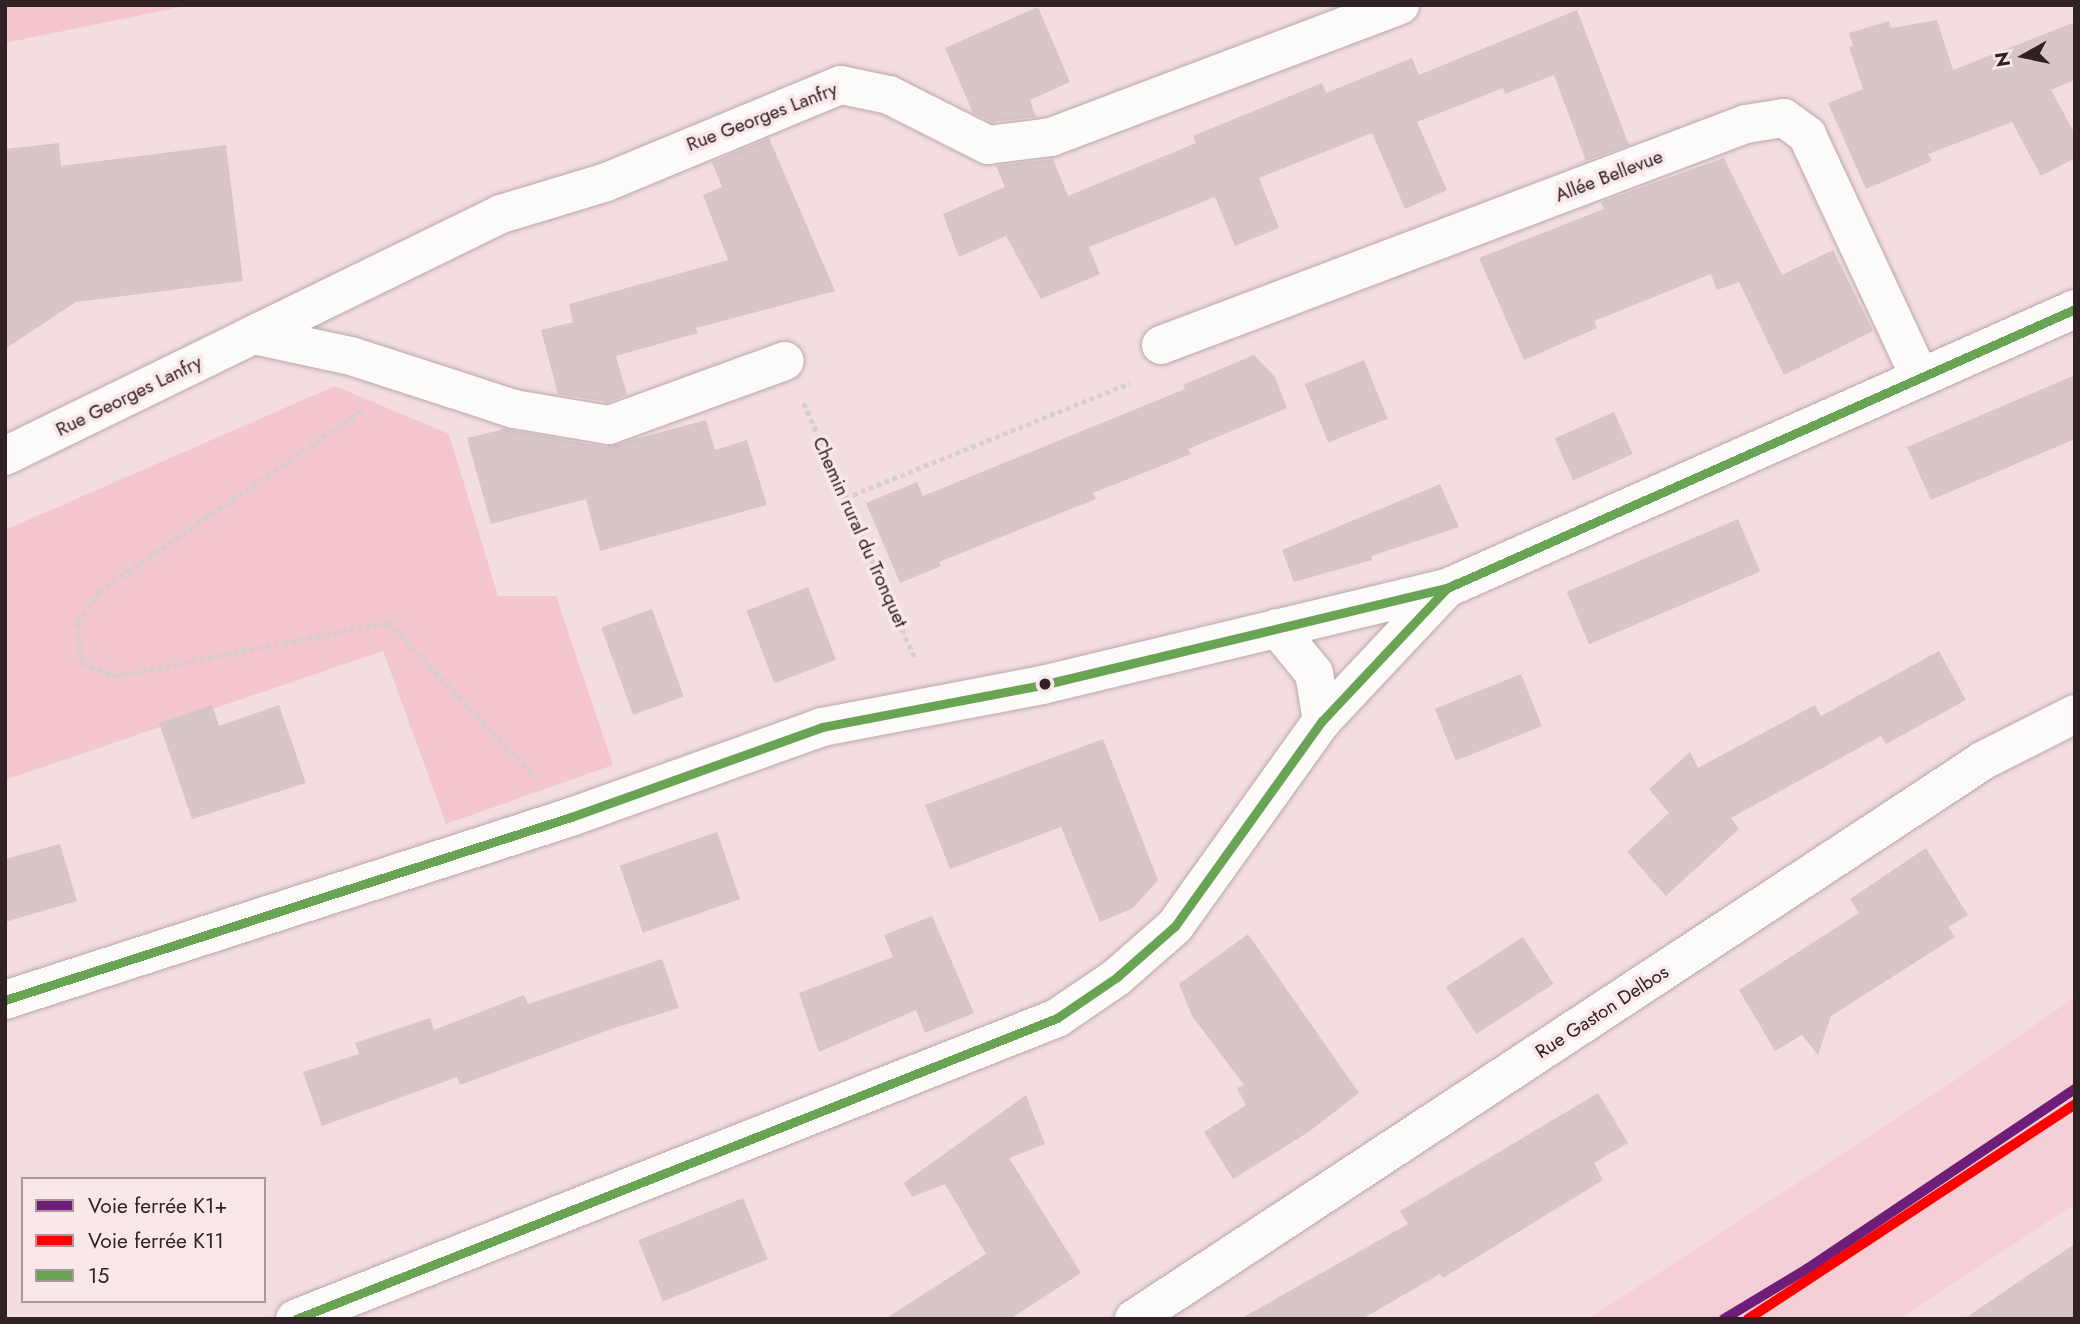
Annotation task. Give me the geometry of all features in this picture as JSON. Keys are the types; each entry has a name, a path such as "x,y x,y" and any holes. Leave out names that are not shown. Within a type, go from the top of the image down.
{"street":[{"name":"Rue Georges Lanfry","path":"5,456 501,214 604,183 841,85 889,95 988,145 1051,137 1400,5"},
{"name":"Allée Bellevue","path":"1161,345 1746,124 1784,118 1807,135 1919,376"},
{"path":"5,1000 571,817 822,727 1042,685 1447,588 1919,376 2075,309"},
{"path":"253,335 351,356 514,409 608,425 785,360"},
{"path":"295,1319 1057,1018 1117,977 1175,926 1322,721 1447,588"},
{"path":"1276,628 1314,673 1322,721"},
{"name":"Rue Gaston Delbos","path":"1135,1319 1984,760 2075,714"}],"path":[{"name":"Chemin rural du Tronquet","path":"785,360 935,704"},
{"path":"411,376 100,591 79,624 82,663 116,676 388,622 571,817"},
{"path":"845,498 1137,380"}],"shaded area":[{"path":"5,5 191,5 5,43"},
{"path":"335,386 449,434 498,596 556,596 613,765 446,824 383,651 5,780 5,530"},
{"path":"2075,997 2075,1204 1899,1319 1588,1319 1951,1083"}],"building":[{"path":"1038,7 1070,82 1030,100 1036,117 992,122 973,113 945,48"},
{"path":"1577,10 1629,145 1586,161 1554,75 1505,94 1503,88 1417,122 1447,190 1405,209 1372,133 1259,178 1279,228 1235,246 1215,197 1089,247 1100,274 1041,299 1006,236 959,257 943,214 1005,187 996,166 1053,159 1068,196 1196,143 1193,136 1322,83 1326,93 1412,58 1419,75"},
{"path":"1937,20 1953,70 2075,22 2075,80 2051,90 2075,134 2075,158 2041,176 2012,122 1928,154 1932,161 1866,189 1828,103 1863,89 1849,47 1853,46 1849,33 1889,21 1891,28"},
{"path":"769,138 835,291 696,328 698,333 616,356 627,395 607,402 558,394 541,330 573,322 569,304 728,260 703,195 722,187 712,162"},
{"path":"59,143 61,166 226,145 243,281 76,302 5,349 5,149"},
{"path":"1724,158 1782,275 1833,250 1873,331 1784,375 1739,282 1717,290 1711,274 1594,321 1597,328 1524,360 1479,258 1604,209 1601,202"},
{"path":"1254,355 1275,377 1287,408 1188,449 1191,454 1093,493 1096,499 939,562 941,566 900,583 866,503 917,482 923,496 1185,389 1183,385"},
{"path":"1364,360 1388,418 1328,442 1305,384"},
{"path":"2075,375 2075,439 1931,500 1907,447"},
{"path":"1614,412 1633,454 1573,480 1555,438"},
{"path":"706,420 715,450 747,440 767,505 600,551 586,499 491,524 467,438 504,429 606,447"},
{"path":"1440,484 1459,527 1371,556 1372,560 1294,582 1282,550"},
{"path":"1738,519 1760,571 1589,644 1567,592"},
{"path":"808,587 836,660 774,683 746,611"},
{"path":"652,609 684,696 633,715 601,627"},
{"path":"1939,651 1966,700 1886,744 1881,736 1731,818 1739,829 1666,896 1627,852 1669,813 1649,789 1690,752 1698,768 1815,705 1821,716"},
{"path":"1521,674 1542,726 1456,761 1435,709"},
{"path":"212,705 219,726 279,705 306,783 192,819 159,723"},
{"path":"1103,739 1158,880 1133,908 1100,922 1061,827 950,869 925,805"},
{"path":"717,832 740,899 643,933 620,866"},
{"path":"60,844 77,901 5,922 5,859"},
{"path":"1926,848 1968,915 1948,927 1955,937 1831,1016 1818,1055 1802,1035 1775,1051 1739,990 1859,913 1850,899"},
{"path":"932,916 974,1013 925,1033 916,1010 819,1052 799,993 893,957 884,935"},
{"path":"1248,934 1359,1093 1310,1131 1233,1179 1204,1132 1246,1105 1237,1088 1244,1085 1192,1016 1179,984"},
{"path":"1523,937 1553,984 1476,1034 1446,987"},
{"path":"662,959 679,1008 611,1029 460,1085 457,1077 322,1126 303,1072 359,1054 355,1043 430,1018 434,1030 524,995 528,1004"},
{"path":"1598,1093 1628,1143 1594,1163 1603,1180 1443,1278 1440,1274 1362,1319 1240,1319 1408,1224 1400,1211"},
{"path":"1026,1095 1045,1144 1009,1158 1081,1273 1010,1319 885,1319 986,1254 945,1184 912,1197 904,1183"},
{"path":"743,1198 768,1259 663,1302 638,1240"},
{"path":"2075,1244 2075,1319 1964,1319 2036,1270"}],"rail line":[{"name":"K1+","path":"1724,1319 1807,1269 2075,1089"},
{"name":"K11","path":"1748,1319 2075,1104"}],"transit line":[{"name":"15","path":"5,1000 571,817 822,727 1042,685 1447,588 2075,309"},
{"name":"15","path":"296,1319 1057,1018 1117,977 1175,926 1322,721 1447,588 1457,583"}]}
